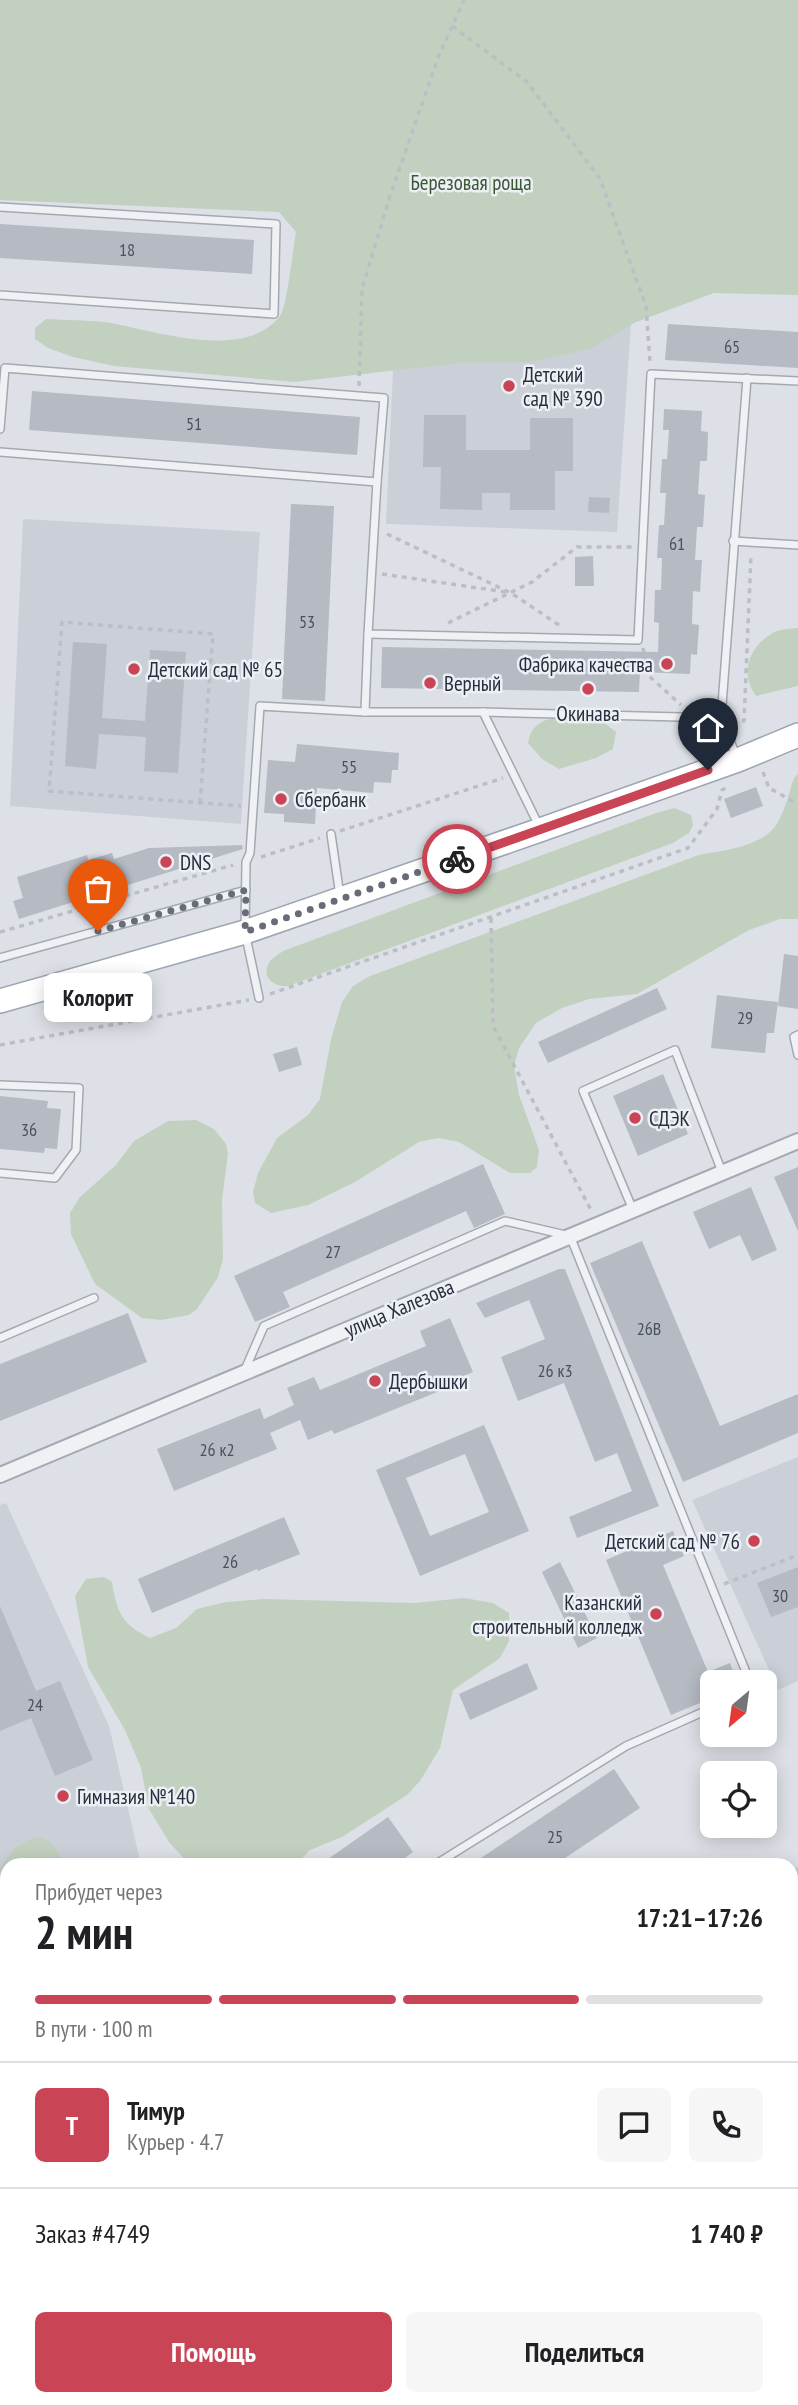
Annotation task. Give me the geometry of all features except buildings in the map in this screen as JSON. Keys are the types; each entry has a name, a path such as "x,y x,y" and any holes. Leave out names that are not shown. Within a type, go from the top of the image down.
{"main road":[{"path":"0,1001 245,932 540,830 745,768 798,735"}],"street":[{"name":"улица Халезова","path":"0,1475 798,1141"}],"lane":[{"path":"0,207 276,224 274,314 0,296"},
{"path":"0,429 5,368 384,398 374,528 365,712"},
{"path":"368,634 638,640 651,374 798,381"},
{"path":"745,768 721,718 747,379"},
{"path":"0,452 377,482"},
{"path":"733,541 798,545"},
{"path":"259,998 245,932 246,862 250,853 260,706 365,712 721,718"},
{"path":"483,712 540,830"},
{"path":"243,806 253,807"},
{"path":"331,834 341,900"},
{"path":"0,958 246,890"},
{"path":"798,1035 794,1037 798,1055"},
{"path":"633,1210 583,1091 675,1050 722,1172"},
{"path":"0,1085 79,1088 76,1150 55,1178 0,1173"},
{"path":"244,1373 264,1326 505,1221 570,1236 745,1670"},
{"path":"0,1338 94,1298"},
{"path":"446,1858 626,1746 700,1713"}],"path":[{"path":"358,396 362,289 390,196 439,55 464,0"},
{"path":"452,26 527,82 600,178 646,306 651,374"},
{"path":"374,528 511,593 578,638"},
{"path":"744,721 751,542"},
{"path":"421,635 532,582 577,547 643,547"},
{"path":"372,572 511,593"},
{"path":"200,803 213,634 62,622 49,791 200,803 243,806"},
{"path":"638,640 646,652 648,675 695,718"},
{"path":"745,768 763,772 769,788 798,804"},
{"path":"0,1045 259,998 491,918 688,848 717,809 722,790 732,785"},
{"path":"491,918 494,1026 598,1224"},
{"path":"712,1588 798,1555"}],"shaded area":[{"name":"Детский сад № 390","path":"399,238 636,249 617,532 386,524"},
{"name":"Детский сад № 65","path":"23,519 260,532 241,824 10,806"},
{"name":"Детский сад № 76","path":"798,1457 798,1681 778,1690 777,1670 769,1670 692,1500"},
{"name":"Гимназия №140","path":"6,1503 109,1726 139,1858 0,1858 0,1505"}],"green space":[{"name":"Березовая роща","path":"0,0 798,0 798,295 714,293 636,322 590,349 531,362 459,363 294,382 114,366 73,357 48,348 35,339 35,328 46,319 111,323 200,340 245,337 265,330 283,310 296,232 279,212 0,200"},
{"path":"798,628 798,686 756,696 748,679 752,654 763,640 774,632"},
{"path":"563,716 602,721 616,732 613,749 596,758 559,769 542,759 528,743 532,731 540,723"},
{"path":"798,774 798,919 780,919 749,930 637,994 589,999 562,1008 536,1023 519,1048 514,1066 519,1095 539,1150 537,1167 530,1173 510,1173 459,1142 438,1138 419,1142 355,1182 308,1205 271,1213 255,1203 253,1192 258,1173 277,1138 308,1115 320,1099 331,1039 342,1002 353,986 370,976 699,855 755,842 773,829 779,820 794,778"},
{"path":"674,808 691,815 693,825 689,833 673,843 288,986 274,983 266,973 269,963 283,951"},
{"path":"196,1120 214,1129 226,1144 228,1153 222,1200 223,1259 218,1277 197,1309 189,1315 161,1320 142,1318 95,1284 71,1234 70,1213 80,1197 116,1165 134,1141 168,1121"},
{"path":"104,1577 112,1582 122,1616 133,1628 150,1638 176,1628 197,1609 226,1602 264,1599 415,1603 464,1598 493,1603 509,1613 509,1641 500,1658 453,1690 440,1748 420,1781 407,1795 342,1837 310,1850 302,1858 184,1858 169,1842 149,1809 141,1768 125,1730 88,1667 75,1596 86,1579"},
{"path":"36,1836 54,1846 59,1858 7,1858 13,1849"}],"way so far":[{"path":"98,931 246,890 245,932 457,859"}],"place":[{"name":"Детский сад № 390","path":"509,386"},
{"name":"Фабрика качества","path":"667,664"},
{"name":"Детский сад № 65","path":"134,669"},
{"name":"Верный","path":"430,683"},
{"name":"Окинава","path":"588,689"},
{"name":"Сбербанк","path":"281,799"},
{"name":"DNS","path":"166,862"},
{"name":"Колорит","path":"98,931"},
{"name":"СДЭК","path":"635,1118"},
{"name":"Дербышки","path":"375,1381"},
{"name":"Детский сад № 76","path":"754,1541"},
{"name":"Казанский строительный колледж","path":"656,1614"},
{"name":"Гимназия №140","path":"63,1796"}],"route":[{"path":"457,859 708,770"}]}
